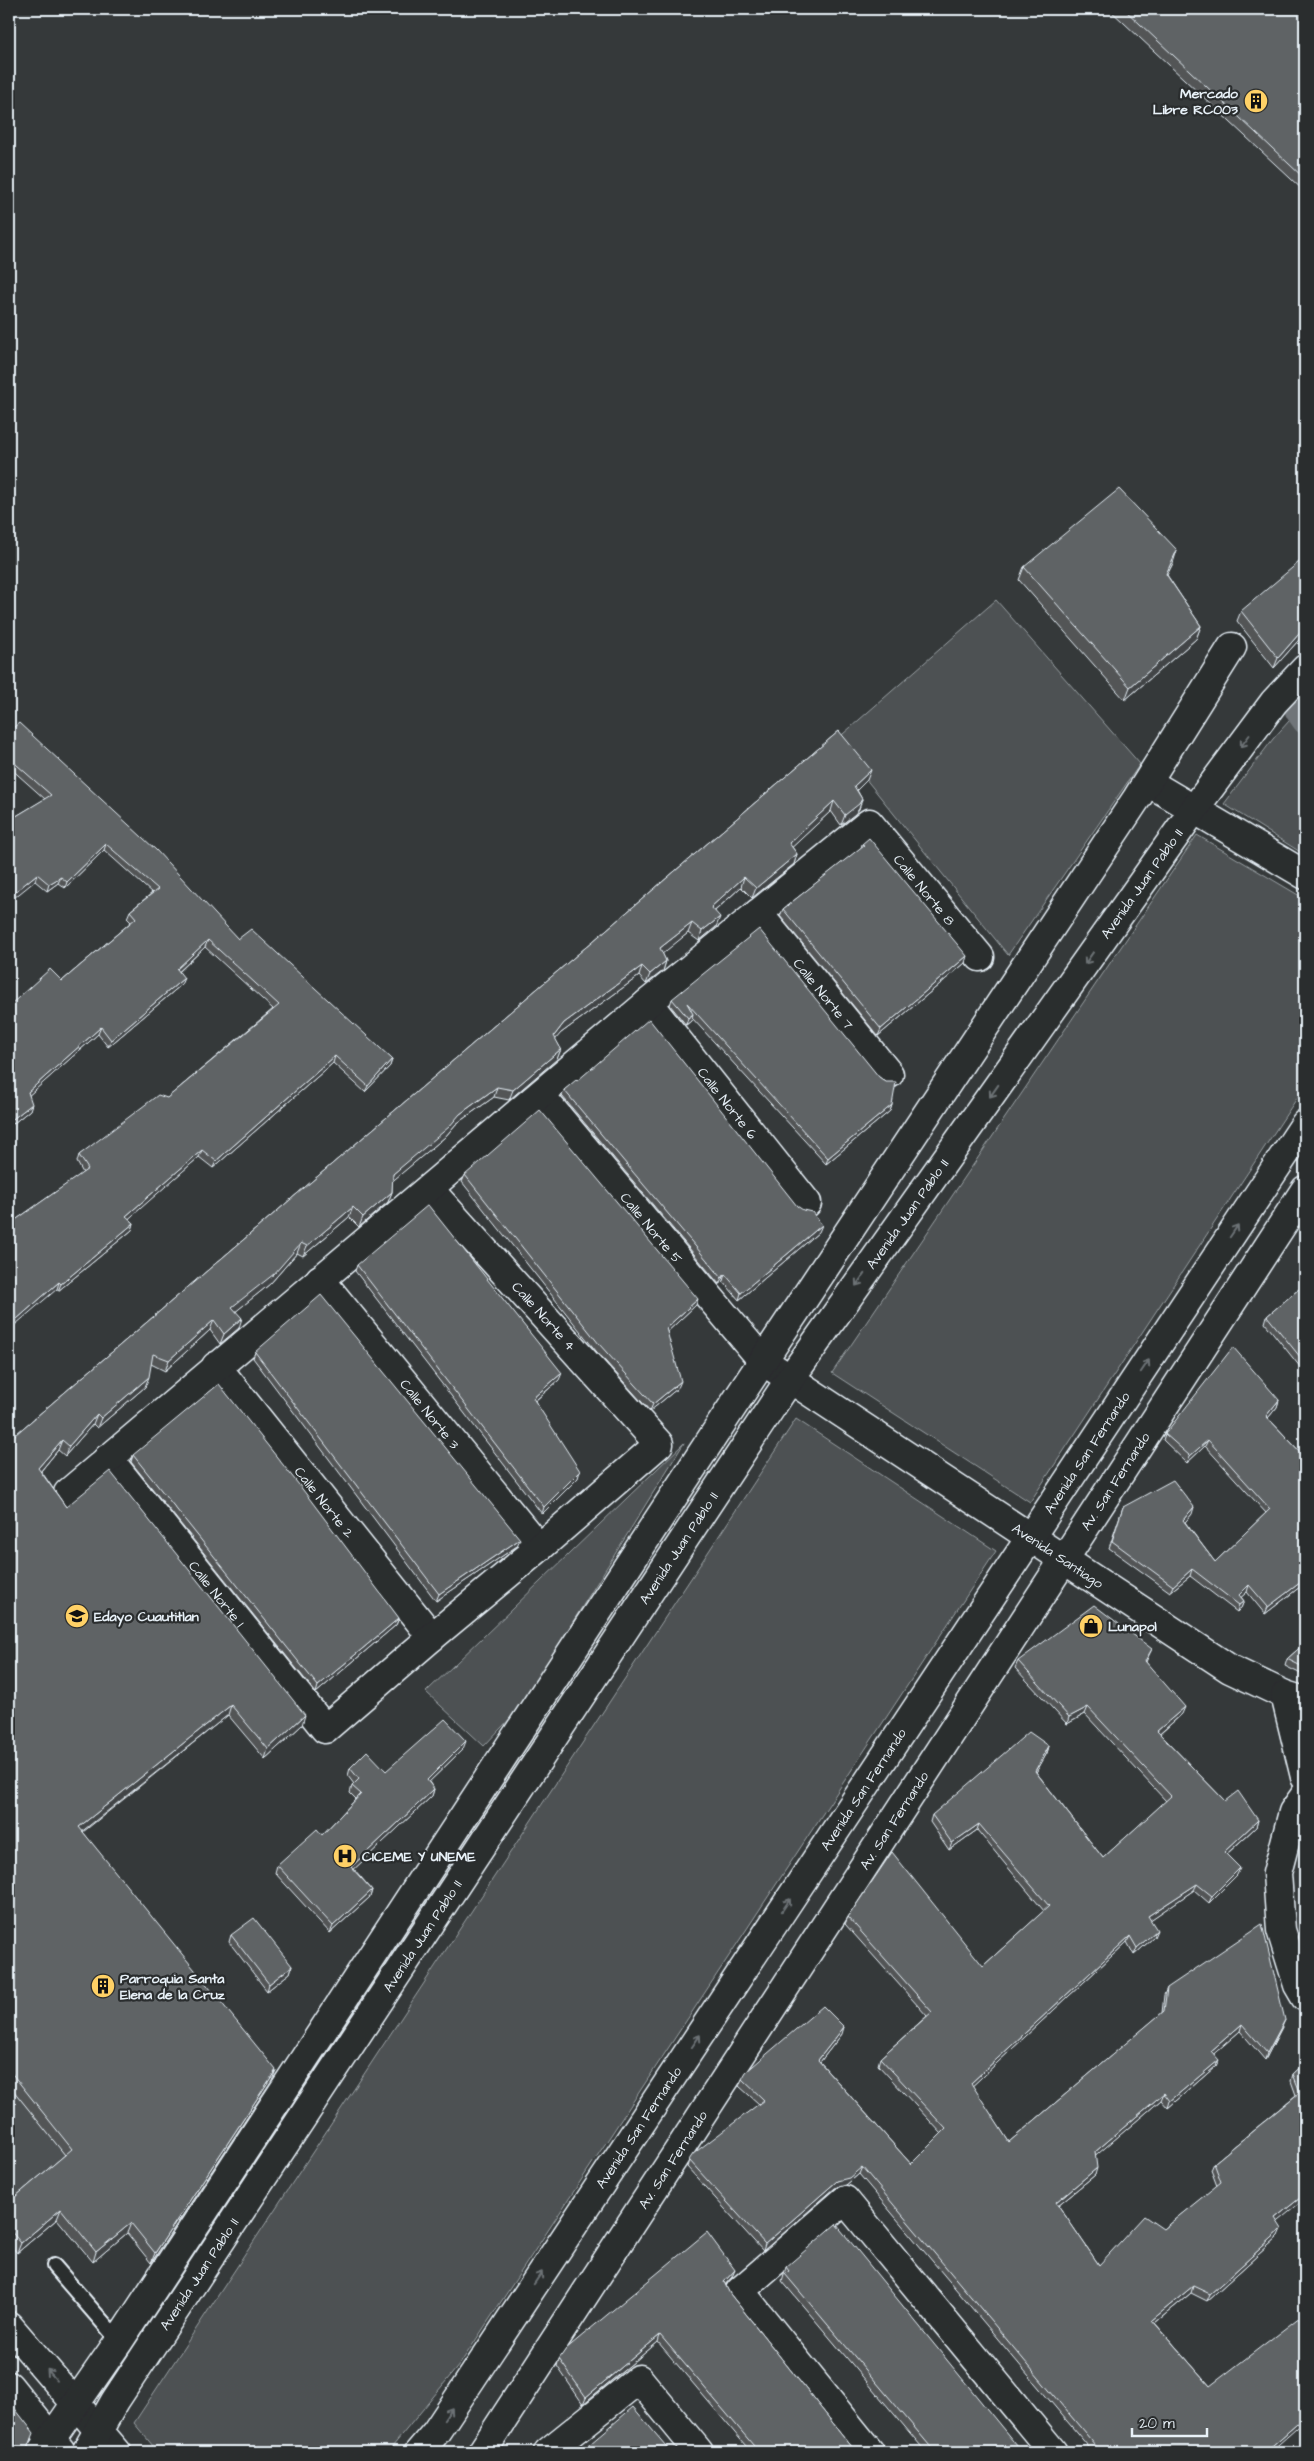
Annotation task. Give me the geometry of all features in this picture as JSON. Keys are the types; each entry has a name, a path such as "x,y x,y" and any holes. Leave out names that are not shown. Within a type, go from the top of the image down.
{"street":[{"path":"9,2386 52,2448 76,2404 763,1361 1148,782 1232,647"},
{"name":"Avenida Juan Pablo II","path":"92,2441 159,2334 790,1379 1195,808 1274,702 1305,669"},
{"path":"1148,782 1195,808 1305,875"},
{"name":"Calle Norte 8","path":"758,913 869,823 980,957"},
{"path":"68,1493 216,1366 758,913"},
{"name":"Calle Norte 7","path":"758,913 889,1074"},
{"name":"Calle Norte 6","path":"648,1003 807,1203"},
{"name":"Calle Norte 5","path":"541,1096 763,1361"},
{"name":"Avenida San Fernando","path":"419,2452 436,2432 1305,1124"},
{"name":"Calle Norte 4","path":"429,1189 659,1444 539,1548"},
{"name":"Av. San Fernando","path":"482,2452 1305,1190"},
{"name":"Calle Norte 3","path":"320,1279 539,1548"},
{"name":"Avenida Santiago","path":"763,1361 1230,1669 1295,1698 1305,1778"},
{"name":"Calle Norte 2","path":"216,1366 432,1637"},
{"name":"Calle Norte 1","path":"108,1458 325,1729 432,1637"},
{"path":"432,1637 539,1548"},
{"path":"1305,1794 1292,1812 1276,1873 1281,1930 1298,1986 1305,1997"},
{"path":"870,2452 740,2291 845,2200 1053,2452"},
{"path":"9,2326 76,2404 92,2441 117,2452"},
{"path":"548,2452 639,2378 700,2452"}],"lane":[{"path":"54,2266 119,2341"}],"shaded area":[{"path":"996,600 1140,764 1008,955 835,741"},
{"path":"1305,703 1305,855 1224,804 1273,739"},
{"path":"1197,835 1305,899 1305,1086 1030,1502 832,1373"},
{"path":"796,1419 996,1551 460,2364 388,2452 158,2452 134,2423"},
{"path":"684,1443 518,1710 484,1746 426,1692"},
{"path":"9,2085 68,2158 9,2209"}],"building":[{"name":"Mercado Libre RC003","path":"1124,9 1305,9 1305,179"},
{"path":"1119,489 1177,550 1166,574 1201,626 1130,687 1024,567"},
{"path":"1305,557 1305,627 1278,658 1241,611"},
{"path":"19,723 156,850 238,939 251,929 392,1059 368,1086 335,1056 216,1161 202,1150 126,1216 134,1223 61,1284 59,1282 9,1326 9,1216 14,1221 88,1169 79,1155 158,1095 167,1098 279,1005 208,940 177,969 184,978 111,1040 101,1027 28,1092 32,1104 9,1122 9,1006 50,969 62,981 136,918 130,911 158,889 106,844 67,882 61,877 49,884 37,874 9,897 9,815 13,818 51,795 9,758 9,731"},
{"path":"839,731 871,770 854,786 862,799 859,804 845,815 834,801 789,843 797,854 756,888 744,877 711,907 720,917 702,931 692,923 660,948 666,961 650,974 642,966 564,1023 554,1036 561,1049 513,1090 497,1087 460,1114 449,1127 393,1174 392,1192 363,1217 353,1207 307,1246 301,1243 274,1274 232,1307 242,1318 224,1334 214,1320 169,1360 153,1354 149,1377 101,1418 97,1414 69,1446 62,1440 38,1468 66,1507 110,1471 305,1715 268,1749 231,1705 79,1827 276,2070 155,2253 131,2223 96,2252 61,2209 21,2243 9,2229 9,2202 72,2149 9,2070 9,1440"},
{"path":"869,838 967,956 881,1029 783,909 864,845 862,844"},
{"path":"759,929 879,1077 886,1082 896,1082 892,1105 828,1158 687,1003 693,1014 688,1018 672,999"},
{"path":"649,1019 797,1206 812,1212 822,1225 741,1293 725,1274 722,1278 564,1090"},
{"path":"540,1110 698,1299 666,1328 681,1381 653,1404 599,1344 465,1175"},
{"path":"428,1205 562,1373 533,1398 580,1471 544,1507 357,1265"},
{"path":"1305,1284 1305,1363 1267,1316"},
{"path":"321,1295 520,1539 439,1594 255,1352"},
{"path":"1233,1347 1279,1400 1266,1416 1305,1457 1305,1579 1268,1607 1249,1585 1239,1595 1244,1601 1239,1605 1192,1569 1173,1586 1112,1541 1123,1507 1173,1480 1194,1507 1183,1520 1215,1562 1270,1509 1208,1440 1190,1456 1165,1434"},
{"path":"219,1384 303,1490 399,1618 318,1686 133,1455"},
{"path":"1094,1605 1152,1649 1145,1661 1185,1707 1157,1731 1225,1801 1238,1791 1258,1820 1224,1852 1240,1868 1212,1896 1197,1884 1148,1916 1157,1930 1137,1948 1130,1936 971,2083 1009,2142 1164,2011 1167,1988 1262,1924 1285,2020 1267,2053 1242,2024 1211,2051 1219,2060 1170,2101 1164,2093 1095,2152 1097,2168 1056,2202 1099,2265 1144,2216 1163,2229 1221,2182 1214,2163 1300,2092 1293,2074 1305,2063 1305,2194 1275,2218 1282,2229 1210,2294 1193,2286 1152,2320 1210,2386 1305,2313 1305,2417 1265,2452 1101,2452 862,2167 849,2178 837,2181 765,2244 689,2160 693,2154 764,2100 742,2079 746,2072 823,2006 844,2027 818,2060 911,2164 946,2129 880,2058 932,2012 848,1917 892,1852 983,1966 1049,1906 979,1824 952,1843 932,1815 1029,1732 1049,1746 1035,1771 1103,1858 1171,1796 1088,1707 1069,1717 1018,1661"},
{"path":"1305,1643 1305,1668 1287,1659"},
{"path":"445,1719 466,1741 427,1780 434,1789 351,1867 372,1890 333,1926 277,1865 317,1829 322,1835 361,1794 352,1786 359,1779 350,1768 367,1751 386,1771"},
{"path":"254,1918 292,1966 269,1984 231,1935"},
{"path":"836,2224 1022,2452 935,2452 785,2274 789,2271 786,2267"},
{"path":"707,2232 735,2270 724,2282 730,2294 856,2452 759,2452 660,2335 586,2397 559,2359 566,2349"},
{"path":"9,2401 34,2433 25,2452 9,2452"},
{"path":"633,2407 671,2452 585,2452 583,2450"}],"waterway":[{"path":"1305,720 1298,711 1305,721"}],"place":[{"name":"Mercado Libre RC003","path":"1256,101"},
{"name":"Edayo Cuautitlan","path":"77,1616"},
{"name":"Lunapol","path":"1091,1626"},
{"name":"CICEME Y UNEME","path":"345,1856"},
{"name":"Parroquia Santa Elena de la Cruz","path":"103,1986"}]}
